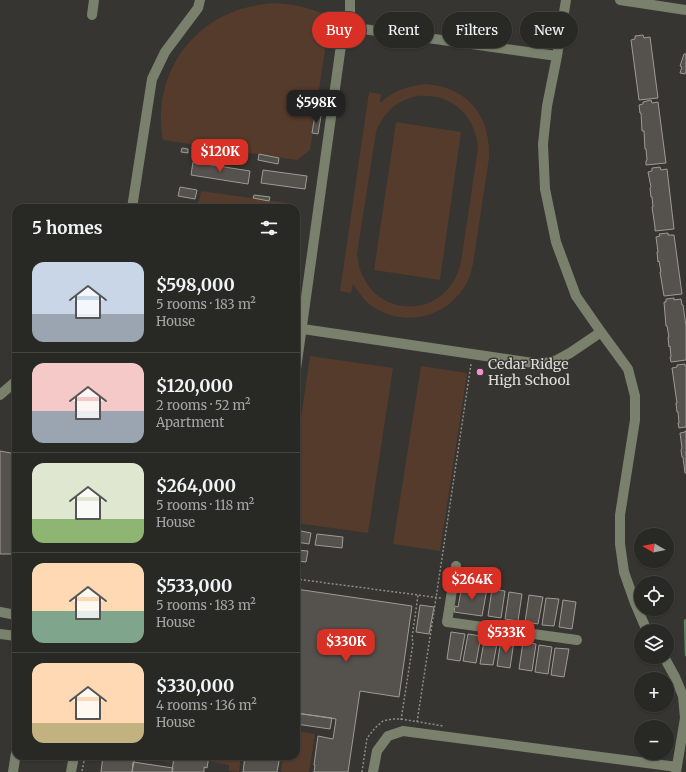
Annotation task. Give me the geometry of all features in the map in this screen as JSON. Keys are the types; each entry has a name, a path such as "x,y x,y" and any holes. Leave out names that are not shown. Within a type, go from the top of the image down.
{"street":[{"path":"92,15 94,0"},
{"path":"133,204 152,79 165,52 198,8 200,0"},
{"path":"350,0 350,12"},
{"path":"566,0 547,106 543,144 545,189 556,242 576,296 628,369 635,396 635,420 620,515 620,544 624,572 634,603 644,624"},
{"path":"620,0 686,10"},
{"path":"366,29 557,56"},
{"path":"300,321 340,48"},
{"path":"300,328 540,364 557,360 601,332"},
{"path":"0,395 12,384"},
{"path":"456,566 448,622 577,640"},
{"path":"0,612 12,614"},
{"path":"0,634 12,636"},
{"path":"373,772 377,751 388,736 403,731 677,769 685,718 683,696 675,676 668,664"},
{"path":"13,772 15,760"},
{"path":"72,772 74,760"}],"path":[{"path":"417,722 472,354"},
{"path":"300,580 451,600"},
{"path":"400,732 413,643 412,638 418,595"},
{"path":"82,771 83,760"}],"shaded area":[{"path":"272,3 288,4 318,12 312,12 312,48 325,48 310,150 297,160 163,140 161,120 162,101 174,64 184,48 197,34 212,22 235,11 256,5"},
{"path":"425,84 440,86 465,98 474,106 486,129 489,143 489,158 473,264 467,282 458,295 448,304 425,316 412,318 398,317 373,307 364,299 353,284 351,293 340,291 369,92 381,94 380,103 390,95 406,88","holes":["417,96 440,98 459,108 472,125 478,148 461,262 453,282 440,297 424,305 406,306 389,302 374,292 363,276 357,254 376,132 379,125 387,113 397,104"]},
{"path":"396,122 461,132 440,280 374,270"},
{"path":"201,191 288,204 197,204"},
{"path":"310,356 393,368 368,533 300,524 300,425"},
{"path":"421,366 467,373 440,551 393,544"},
{"path":"300,732 315,734 309,772 281,772 282,760 300,760"},
{"path":"159,760 170,760 170,763"},
{"path":"212,760 240,760 239,772 229,771 229,765 212,762"}],"building":[{"path":"643,35 644,38 650,37 658,98 639,100 631,40 635,39 635,36"},
{"path":"684,54 686,54 685,74 680,73 682,67 680,66"},
{"path":"651,100 652,103 658,102 666,163 646,165 647,160 644,131 642,131 639,105 643,104 643,102"},
{"path":"315,115 321,116 318,134 312,133"},
{"path":"182,148 188,149 188,153 181,152"},
{"path":"259,154 279,158 278,164 258,160"},
{"path":"193,162 250,171 248,184 191,175"},
{"path":"660,167 661,170 667,169 674,229 655,231 651,187 648,172 652,171 652,168"},
{"path":"263,170 307,176 305,189 261,183"},
{"path":"180,187 197,190 195,199 178,196"},
{"path":"254,195 270,197 269,201 253,198"},
{"path":"668,233 668,235 674,235 682,294 664,296 659,261 658,262 656,237 660,236 659,234"},
{"path":"674,298 674,300 681,299 683,305 686,326 686,360 671,362 664,302 666,302 666,299"},
{"path":"685,364 686,427 679,428 672,368 677,367 677,365"},
{"path":"685,431 686,473 682,457 680,433"},
{"path":"0,451 12,453 12,554 0,554"},
{"path":"300,531 311,533 309,544 300,543"},
{"path":"317,534 343,537 342,548 315,545"},
{"path":"300,550 308,551 306,562 300,561"},
{"path":"462,585 487,589 482,616 454,612 455,606 458,607"},
{"path":"492,589 505,591 501,618 488,616"},
{"path":"300,590 412,606 399,697 360,691 348,772 314,772 318,736 333,739 336,719 300,714"},
{"path":"509,592 522,594 518,621 505,619"},
{"path":"529,595 543,597 538,624 525,622"},
{"path":"546,598 559,599 554,626 542,625"},
{"path":"563,600 576,602 572,629 559,627"},
{"path":"420,605 434,607 429,634 416,632"},
{"path":"451,632 465,634 460,661 447,659"},
{"path":"468,634 481,636 476,663 463,661"},
{"path":"485,636 498,638 493,665 480,664"},
{"path":"501,639 514,641 510,668 497,666"},
{"path":"523,642 536,644 532,671 519,669"},
{"path":"539,645 552,647 548,674 535,672"},
{"path":"555,648 569,649 564,677 551,675"},
{"path":"300,714 332,718 330,729 300,725"},
{"path":"102,760 134,760 132,772 101,772"},
{"path":"174,760 208,760 207,768 204,767 204,772 172,772"},
{"path":"244,760 279,760 277,772 243,772"},
{"path":"133,762 173,768 172,772 132,772"}],"waterway":[{"path":"686,620 686,655"}],"place":[{"name":"Cedar Ridge High School","path":"480,372"}]}
